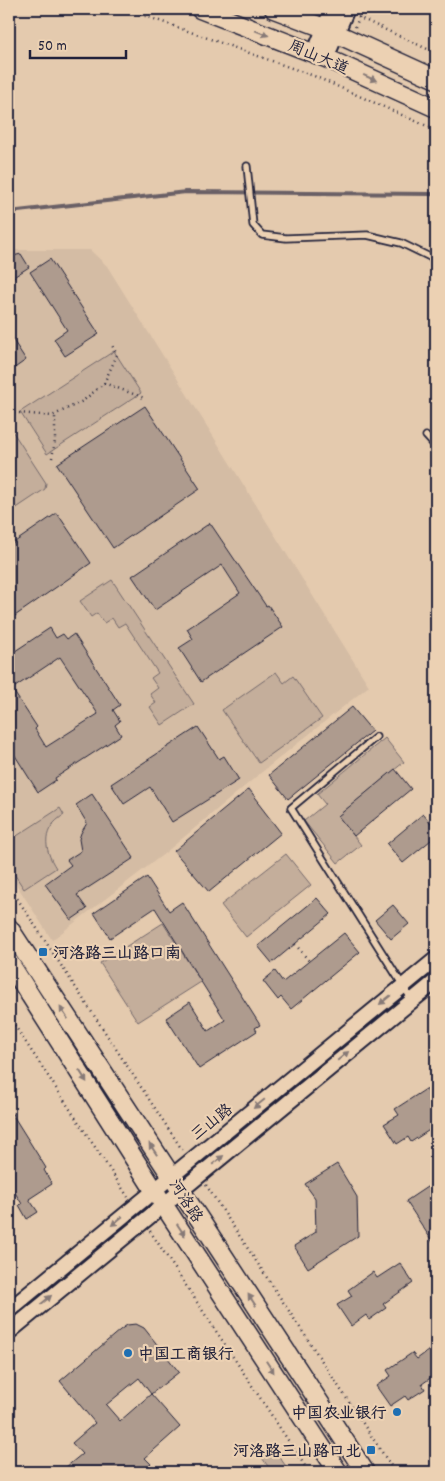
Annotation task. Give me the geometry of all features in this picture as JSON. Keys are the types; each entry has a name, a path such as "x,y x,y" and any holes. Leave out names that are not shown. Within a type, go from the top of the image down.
{"main road":[{"name":"周山大道","path":"200,9 320,56 436,108"},
{"name":"周山大道","path":"274,9 330,31 436,79"},
{"name":"河洛路","path":"9,928 365,1472"},
{"name":"河洛路","path":"9,962 338,1472"}],"street":[{"path":"320,56 330,31 332,9"},
{"path":"330,31 347,10"},
{"name":"三山路","path":"9,1332 143,1220 159,1197 436,959"},
{"name":"三山路","path":"175,1183 436,981"},
{"name":"三山路","path":"9,1310 135,1206 159,1197"}],"lane":[{"path":"247,166 253,225 262,235 286,238 367,235 401,243 436,260"},
{"path":"426,436 436,447"},
{"path":"376,737 291,808 412,1000"}],"path":[{"path":"126,9 314,76 436,130"},
{"path":"347,10 436,53"},
{"path":"9,412 52,416 82,401 104,383 117,355 110,343"},
{"path":"104,383 144,398"},
{"path":"52,458 55,441 55,414"},
{"path":"295,944 309,961"},
{"path":"9,1017 135,1206"},
{"path":"143,1220 309,1472"}],"shaded area":[{"path":"9,250 90,250 107,266 369,686 165,853 52,940 9,873"},
{"path":"114,351 141,393 47,454 20,412"},
{"path":"9,426 46,483 45,489 9,513 9,504 11,502 9,498"},
{"path":"112,580 194,704 162,725 150,707 156,703 150,694 158,688 151,678 158,673 125,623 118,627 112,618 104,623 97,613 91,617 80,601"},
{"path":"276,672 284,683 293,676 322,718 259,763 222,710"},
{"path":"385,738 404,762 338,816 361,845 338,863 304,821 325,804 317,794"},
{"path":"60,808 64,815 52,826 48,832 47,839 49,853 56,868 24,889 9,866 9,856 14,852 9,845 9,841"},
{"path":"286,854 311,885 246,937 221,905"},
{"path":"163,923 201,982 138,1022 100,963"},
{"path":"273,1448 290,1472 272,1472 260,1455"}],"building":[{"path":"21,254 29,267 9,280 9,257"},
{"path":"50,259 99,334 65,356 54,339 67,330 30,272"},
{"path":"9,334 26,360 9,372"},
{"path":"145,406 200,489 113,548 57,464"},
{"path":"57,513 91,563 9,620 9,546"},
{"path":"210,523 266,606 268,605 283,627 201,682 179,648 193,639 187,629 240,593 222,565 155,610 132,576"},
{"path":"50,628 56,638 63,634 67,639 74,634 120,705 113,710 120,721 115,725 121,735 55,778 56,780 38,792 9,746 9,655","holes":["60,657 98,714 46,747 35,729 37,727 12,689"]},
{"path":"352,707 372,731 288,799 269,775"},
{"path":"198,727 219,759 224,756 239,780 172,822 150,787 124,804 111,784"},
{"path":"395,769 411,789 354,836 338,816"},
{"path":"249,789 281,833 209,892 174,851"},
{"path":"92,794 134,858 77,895 87,909 71,920 45,884 71,865 67,860 81,851 79,839 87,823 76,805"},
{"path":"423,814 436,829 436,836 403,863 387,844"},
{"path":"147,877 169,911 182,902 260,1025 255,1028 257,1031 199,1069 166,1018 190,1002 208,1031 225,1020 155,908 110,938 94,913"},
{"path":"317,898 331,914 272,963 258,946"},
{"path":"393,905 409,924 391,939 375,920"},
{"path":"344,933 360,952 291,1009 281,997 278,1000 263,981 275,971 283,982"},
{"path":"426,1089 431,1096 436,1093 436,1119 431,1123 434,1127 411,1142 408,1137 397,1144 384,1124 399,1115 395,1109"},
{"path":"9,1109 46,1168 44,1170 52,1184 29,1199 38,1212 27,1219 19,1205 22,1204 9,1183"},
{"path":"337,1164 357,1197 358,1236 308,1268 294,1246 316,1232 315,1198 305,1184"},
{"path":"436,1181 436,1247 406,1201"},
{"path":"400,1263 413,1283 383,1304 386,1308 369,1320 366,1315 351,1326 337,1305 352,1296 348,1290 373,1272 377,1278"},
{"path":"136,1324 144,1328 179,1372 151,1394 180,1427 145,1458 151,1464 142,1472 60,1472 82,1454 72,1443 95,1423 60,1381 127,1325","holes":["139,1378 151,1394 120,1421 106,1405"]},
{"path":"436,1345 436,1374 422,1384 425,1389 408,1400 405,1396 390,1406 376,1386 391,1376 387,1370 412,1353 417,1359"}],"waterway":[{"path":"9,212 186,192 432,194 436,197"}],"place":[{"name":"河洛路三山路口南","path":"43,952"},
{"name":"中国工商银行","path":"128,1353"},
{"name":"中国农业银行","path":"397,1412"},
{"name":"河洛路三山路口北","path":"371,1450"}]}
